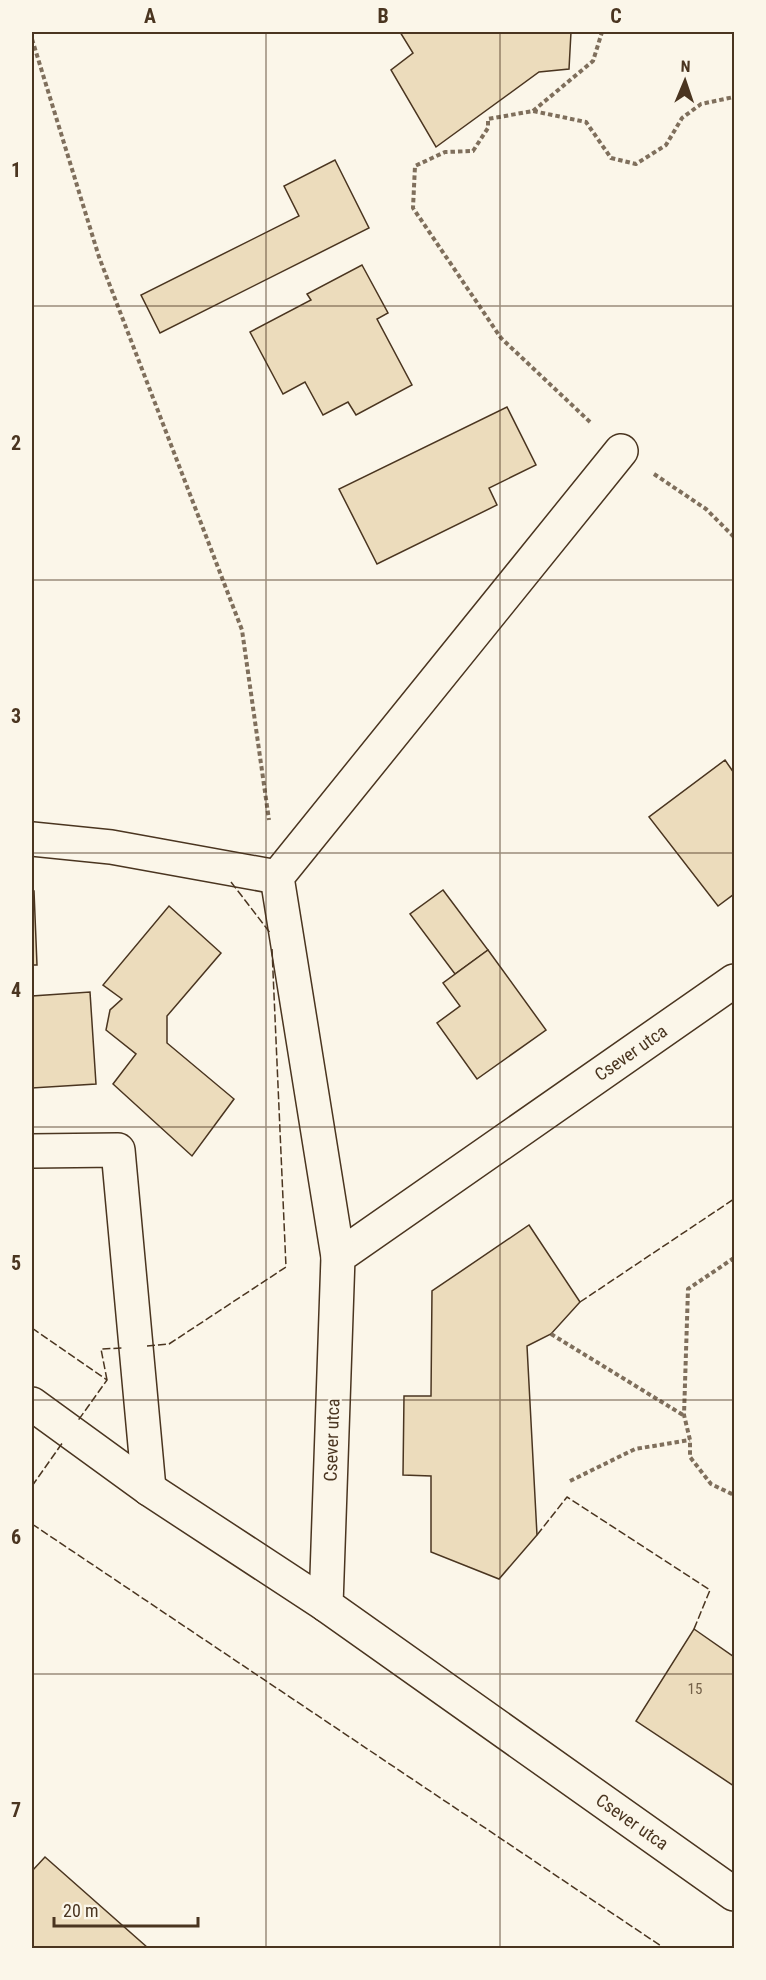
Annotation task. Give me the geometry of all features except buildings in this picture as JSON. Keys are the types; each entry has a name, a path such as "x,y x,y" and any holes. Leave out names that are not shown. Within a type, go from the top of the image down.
{"street":[{"path":"338,1257 277,877 621,451"},
{"path":"32,839 111,847 277,877"},
{"name":"Csever utca","path":"735,981 338,1257 326,1605 735,1894"},
{"path":"32,1151 118,1150 149,1489"},
{"path":"32,1404 149,1489 326,1605"}],"path":[{"path":"533,111 593,61 602,32"},
{"path":"32,39 99,256 242,630 277,877"},
{"path":"735,97 701,104 682,118 666,145 636,164 611,158 586,122 533,111 488,119 488,128 473,151 445,152 415,166 413,208 501,338 621,451 706,509 735,537"},
{"path":"735,1258 688,1289 684,1415 690,1440 690,1457 711,1484 735,1495"},
{"path":"551,1334 684,1415"},
{"path":"570,1481 635,1449 690,1440"}],"fence":[{"path":"231,882 271,934"},
{"path":"147,1346 169,1344 286,1267 272,949"},
{"path":"580,1302 734,1199"},
{"path":"32,1328 107,1380 77,1422"},
{"path":"107,1380 101,1349 123,1348"},
{"path":"32,1486 63,1442"},
{"path":"537,1535 567,1497 710,1590 694,1629"},
{"path":"32,1524 664,1948"}]}
